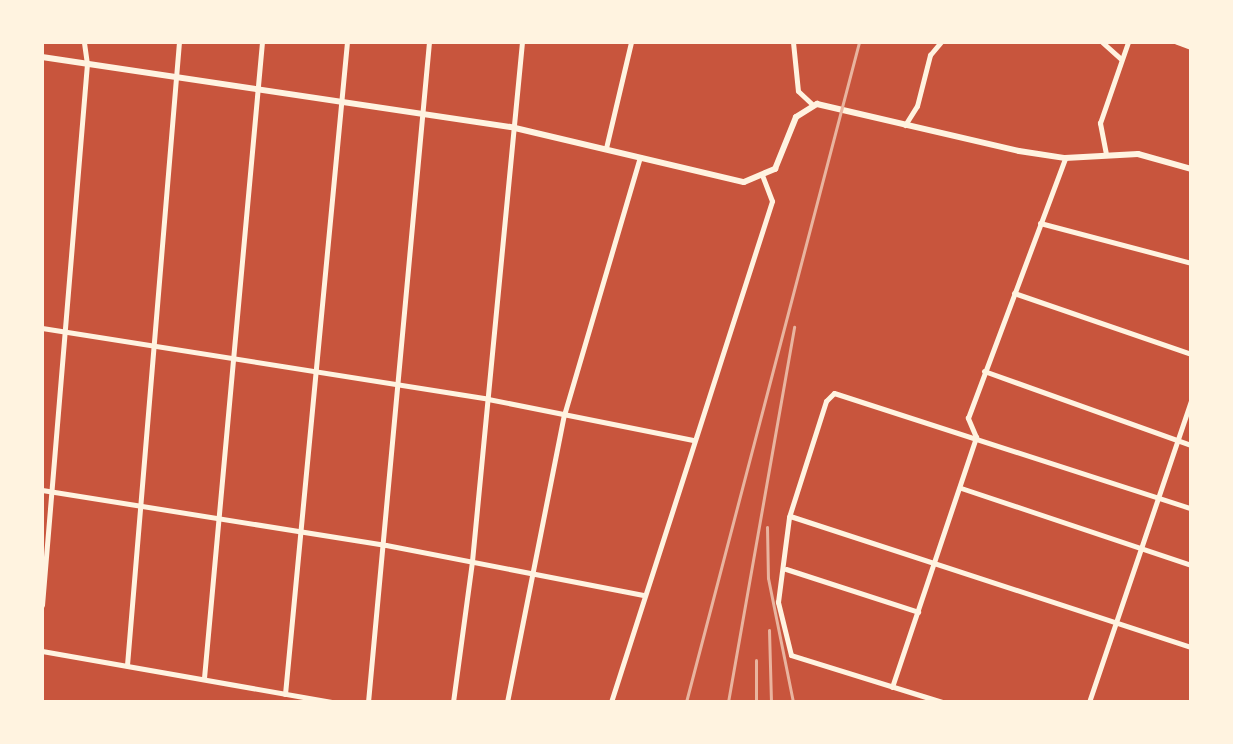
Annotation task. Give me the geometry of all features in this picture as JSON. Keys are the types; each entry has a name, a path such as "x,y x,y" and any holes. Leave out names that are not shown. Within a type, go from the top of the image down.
{"street":[{"path":"42,605 54,492 87,64 84,42"},
{"path":"127,665 179,42"},
{"path":"204,678 221,520 262,42"},
{"path":"285,694 299,531 318,374 347,42"},
{"path":"368,702 386,545 429,42"},
{"path":"453,702 472,561 522,42"},
{"path":"606,148 631,42"},
{"path":"793,42 798,91 812,104 1065,158 1106,154 1153,157 1191,169"},
{"path":"905,125 917,106 930,55 941,42"},
{"path":"1102,42 1121,59"},
{"path":"1106,154 1100,123 1128,42"},
{"path":"1177,42 1191,47"},
{"path":"42,57 515,128 730,180 752,181 763,177 780,162 796,117 812,104"},
{"path":"507,702 564,415 640,156"},
{"path":"892,687 976,437 968,418 1065,158"},
{"path":"611,702 772,201 763,177"},
{"path":"1040,223 1191,263"},
{"path":"1014,293 1191,354"},
{"path":"42,328 488,399 693,440"},
{"path":"984,371 1191,445"},
{"path":"942,702 791,655 778,602 786,569 789,517 826,401 834,393 1191,508"},
{"path":"1089,702 1191,401"},
{"path":"960,487 1191,565"},
{"path":"42,490 386,545 643,595"},
{"path":"789,517 1191,647"},
{"path":"786,569 918,612"},
{"path":"42,651 332,702"}],"railway":[{"path":"686,702 859,42"},
{"path":"728,702 794,327"},
{"path":"767,527 768,578 793,702"},
{"path":"769,630 771,702"},
{"path":"756,660 756,702"}]}
